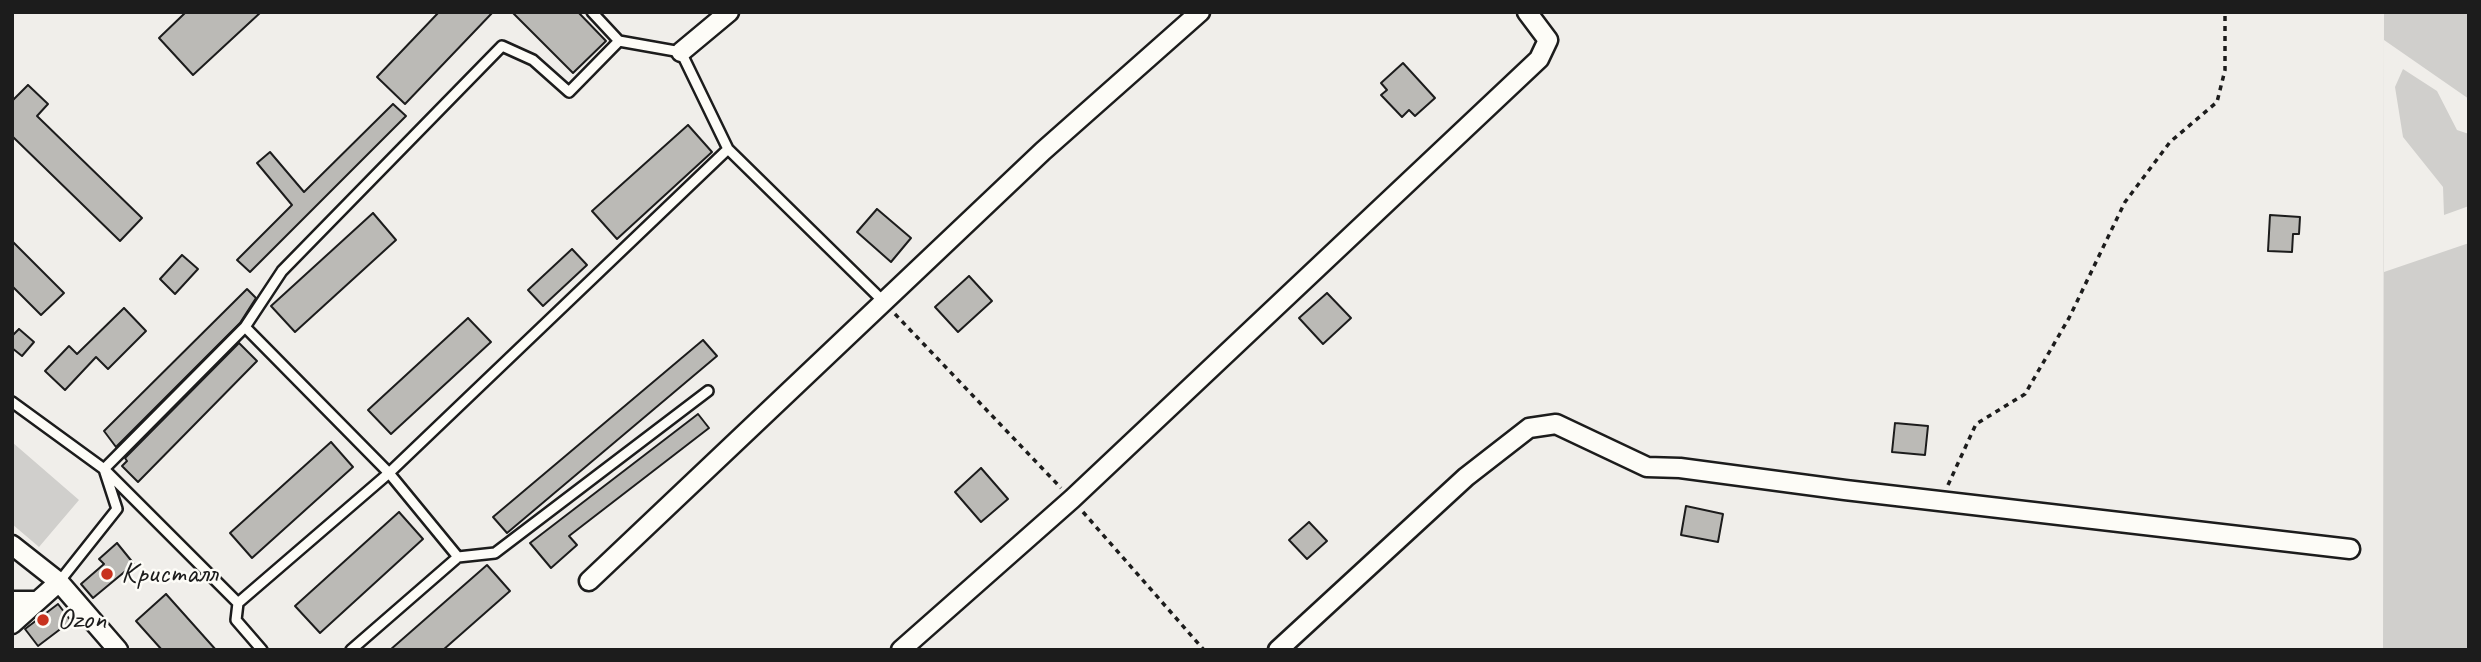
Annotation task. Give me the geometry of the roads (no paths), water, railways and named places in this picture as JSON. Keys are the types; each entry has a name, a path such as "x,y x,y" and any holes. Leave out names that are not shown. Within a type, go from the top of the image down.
{"street":[{"path":"681,52 729,12"},
{"path":"589,581 1043,151 1200,12"},
{"path":"901,650 1072,499 1539,59 1548,40 1527,12"},
{"path":"1278,650 1466,477 1529,428 1556,424 1647,467 1681,468 2350,549"},
{"path":"12,545 59,582 118,650"},
{"path":"12,624 59,582"},
{"path":"12,601 37,601"}],"lane":[{"path":"592,12 619,41 681,52 728,149 884,302"},
{"path":"104,469 245,327 282,271 502,46 533,60 569,92 619,41"},
{"path":"262,650 236,620 238,603 389,473 728,149"},
{"path":"245,327 389,473 458,557"},
{"path":"351,650 458,557 495,553 708,391"},
{"path":"12,402 104,469 238,603"},
{"path":"59,582 117,509 104,469"}],"place":[{"name":"Кристалл","path":"107,574"},
{"name":"Ozon","path":"43,620"}]}
